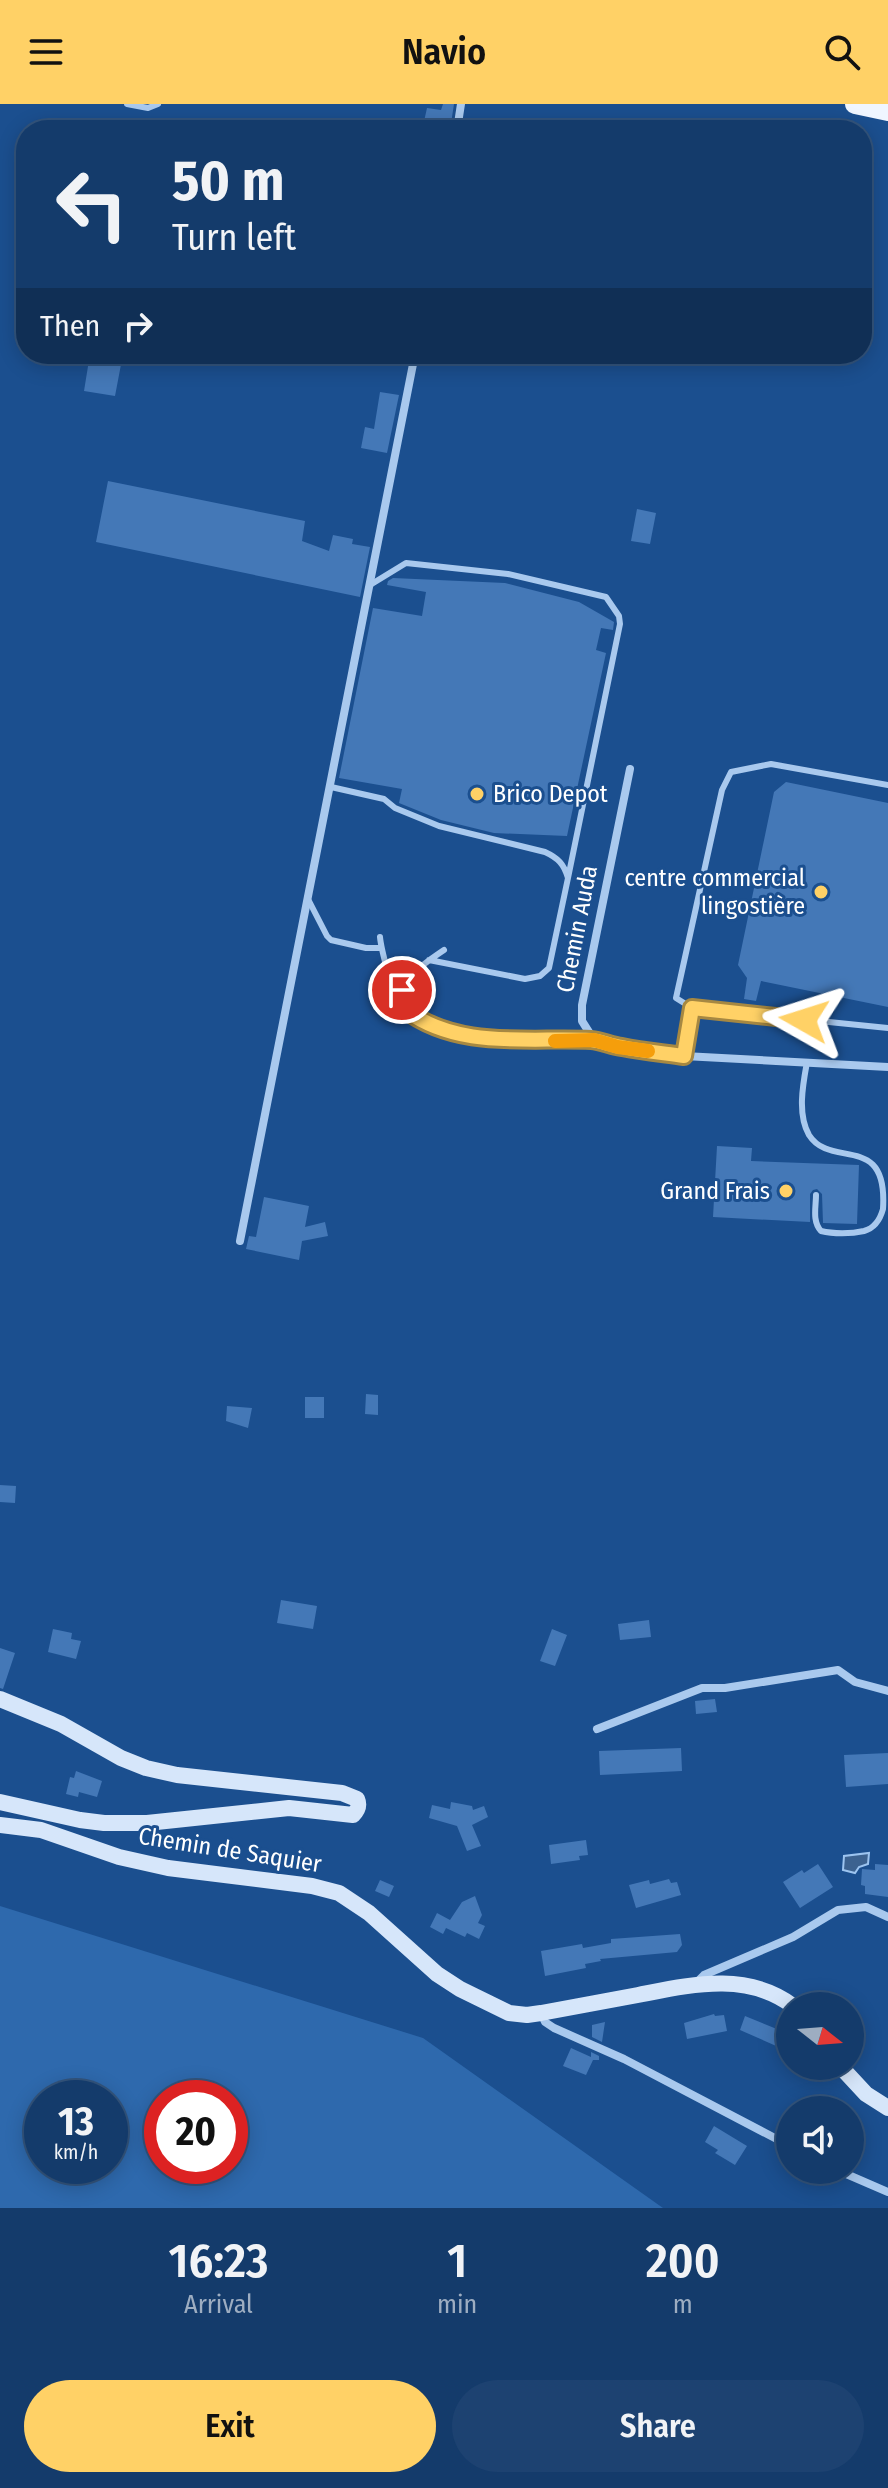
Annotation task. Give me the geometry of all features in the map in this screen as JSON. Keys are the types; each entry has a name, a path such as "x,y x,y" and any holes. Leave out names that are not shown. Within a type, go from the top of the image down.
{"main road":[{"path":"856,104 888,113"}],"street":[{"path":"240,1241 413,364"},
{"name":"Chemin Auda","path":"594,1040 582,1021 582,1005 630,769"},
{"path":"594,1040 618,1047 684,1056 888,1067"},
{"path":"597,1729 702,1688 725,1688 838,1670 855,1682 888,1691"},
{"name":"Chemin de Saquier","path":"0,1699 61,1724 121,1758 146,1768 177,1775 342,1793 357,1799 359,1805 353,1815 289,1808 127,1823 80,1820 0,1802"},
{"name":"Chemin de Saquier","path":"0,1825 41,1830 119,1857 159,1866 312,1886 339,1893 369,1913 437,1974 509,2013 541,2013 695,1984 728,1983 776,1996"},
{"path":"695,1984 704,1975 793,1937 838,1910 866,1907 888,1917"},
{"path":"541,2013 545,2022 554,2028 624,2059 776,2139"},
{"path":"851,2080 888,2108"},
{"path":"864,2182 888,2192"}],"lane":[{"path":"127,104 148,108 158,104"},
{"path":"370,585 406,563 508,574 606,597 619,616 620,624 549,968 540,976 525,979 429,960"},
{"path":"888,785 771,764 731,772 722,790 676,998 692,1008 888,1028"},
{"path":"331,787 384,799 395,808 450,830 545,852 560,860 568,878"},
{"path":"309,901 331,940 381,948"},
{"path":"380,937 398,1002 428,1025 464,1036 515,1040 594,1040"},
{"path":"404,1009 404,985 444,950"},
{"path":"684,1056 692,1008"},
{"path":"807,1062 802,1110 805,1126 813,1141 869,1158 883,1169 885,1178 884,1203 878,1221 861,1232 821,1231 815,1219 816,1195"}],"shaded area":[{"path":"869,1853 868,1864 859,1867 855,1873 843,1870 844,1856"},
{"path":"0,1906 423,2038 663,2208 0,2208"}],"building":[{"path":"443,104 454,104 452,120 424,120 427,108 441,110"},
{"path":"88,364 121,364 115,396 84,391"},
{"path":"380,392 399,395 387,453 361,448 365,427 374,429"},
{"path":"108,481 305,521 302,541 329,551 333,535 353,539 352,544 370,547 360,597 96,542"},
{"path":"637,509 656,513 650,544 631,541"},
{"path":"393,578 505,583 579,602 614,622 613,630 601,628 596,650 606,653 567,836 494,833 441,820 399,803 402,789 339,778 373,608 422,616 426,592 387,585"},
{"name":"centre commercial lingostière","path":"786,782 888,803 888,1007 761,981 756,1001 744,999 747,978 738,965 774,792"},
{"name":"Grand Frais","path":"717,1146 752,1148 751,1161 859,1165 857,1224 823,1223 822,1194 817,1189 810,1194 810,1222 713,1217"},
{"path":"264,1197 309,1206 305,1227 325,1222 328,1236 302,1241 299,1260 246,1249 249,1236 256,1237"},
{"path":"366,1394 378,1395 378,1415 365,1414"},
{"path":"305,1397 324,1397 324,1418 305,1418"},
{"path":"227,1406 252,1408 248,1428 226,1421"},
{"path":"0,1485 16,1486 15,1503 0,1502"},
{"path":"281,1600 317,1606 313,1629 277,1623"},
{"path":"649,1620 651,1637 620,1640 618,1624"},
{"path":"53,1629 72,1633 71,1639 81,1641 76,1659 48,1652"},
{"path":"552,1629 567,1635 555,1666 540,1661"},
{"path":"0,1648 15,1653 3,1689 0,1688"},
{"path":"715,1699 717,1712 696,1714 695,1701"},
{"path":"681,1748 682,1771 600,1775 599,1751"},
{"path":"888,1753 888,1784 846,1787 844,1755"},
{"path":"76,1771 102,1781 97,1797 79,1792 78,1797 66,1794 70,1777 74,1778"},
{"path":"451,1802 472,1806 473,1810 484,1806 488,1817 472,1825 481,1846 467,1851 457,1826 429,1818 432,1805 450,1809"},
{"path":"586,1840 588,1855 579,1856 580,1860 551,1864 549,1845"},
{"path":"818,1864 833,1887 800,1908 783,1882"},
{"path":"875,1864 888,1865 888,1897 865,1894 865,1886 861,1885 862,1869 875,1870"},
{"path":"669,1879 671,1883 677,1882 681,1895 636,1908 629,1885"},
{"path":"380,1880 394,1886 389,1897 375,1891"},
{"path":"475,1896 482,1915 478,1923 485,1926 479,1939 467,1933 465,1937 446,1928 443,1934 430,1927 437,1913 450,1920 462,1902"},
{"path":"680,1934 682,1945 677,1952 600,1959 585,1964 586,1968 545,1976 541,1951 582,1944 583,1948 611,1943 611,1939"},
{"path":"714,2014 724,2015 727,2031 687,2039 684,2023"},
{"path":"745,2016 776,2029 776,2046 740,2030"},
{"path":"605,2022 602,2042 592,2037 592,2025"},
{"path":"571,2048 591,2057 591,2052 599,2056 599,2060 593,2060 586,2075 563,2066"},
{"path":"714,2126 747,2146 735,2165 715,2153 718,2150 705,2142"}],"slow traffic":[{"path":"555,1041 594,1040 648,1051"}],"place":[{"name":"Brico Depot","path":"477,794"},
{"name":"centre commercial lingostière","path":"821,892"},
{"name":"Grand Frais","path":"786,1191"}],"route":[{"path":"402,990 404,1009 438,1029 464,1036 515,1040 594,1040 618,1047 684,1056 692,1008 804,1020"}]}
